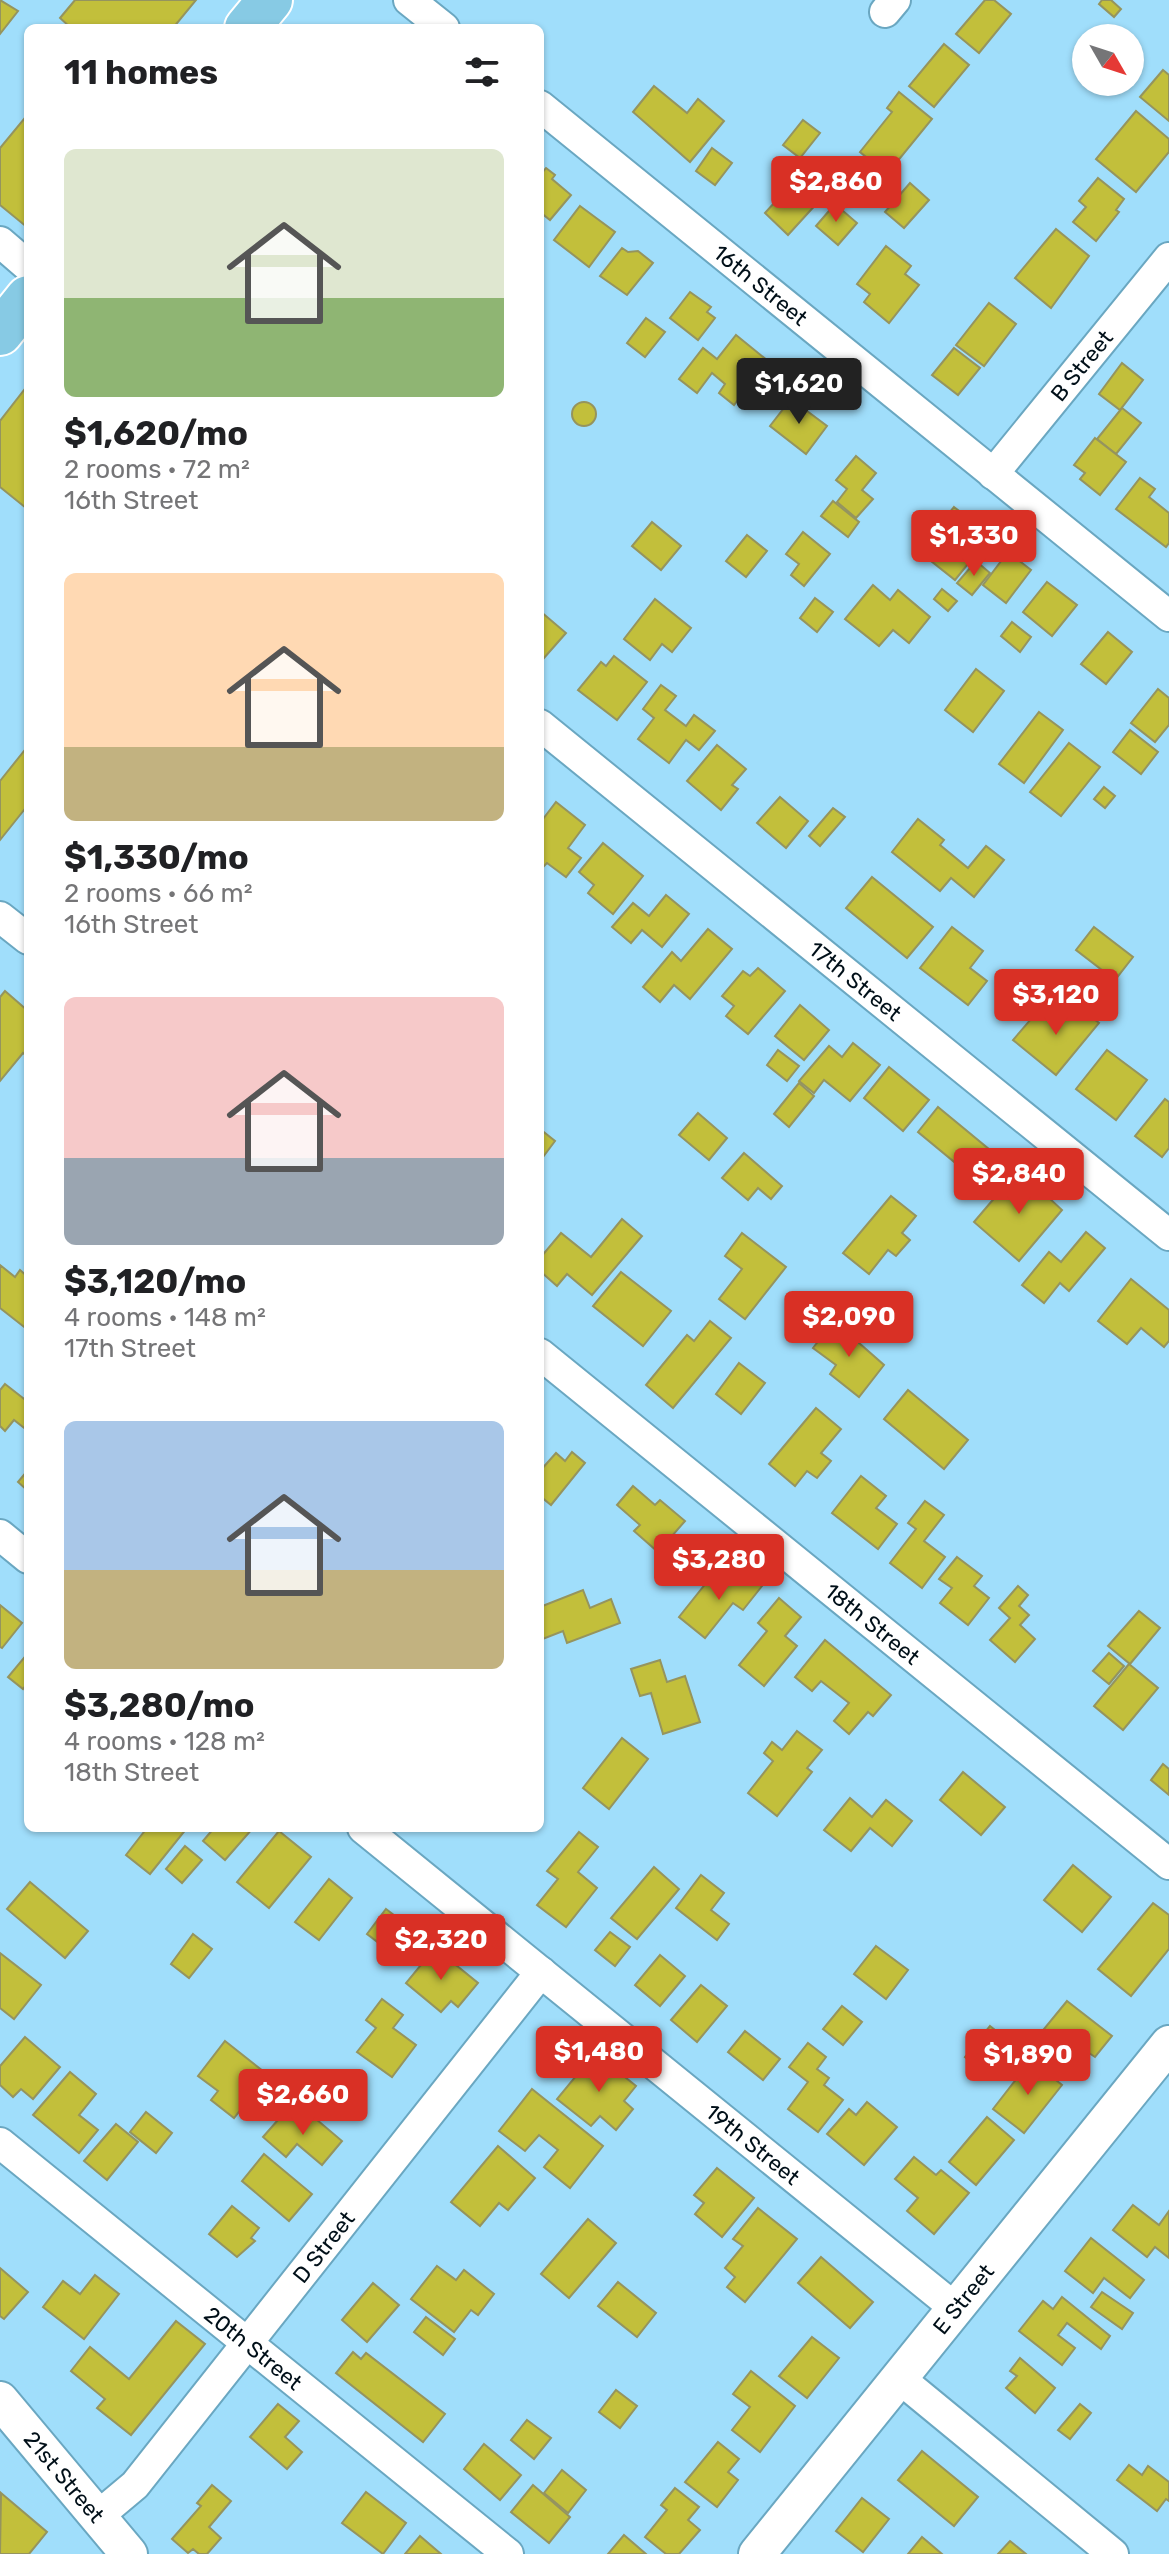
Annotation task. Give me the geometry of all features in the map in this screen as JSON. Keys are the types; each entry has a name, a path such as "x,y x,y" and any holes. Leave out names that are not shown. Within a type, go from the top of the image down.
{"main road":[{"path":"250,24 270,0"}],"street":[{"path":"409,0 439,24"},
{"name":"16th Street","path":"544,109 1169,616"},
{"path":"0,242 21,303"},
{"name":"B Street","path":"993,474 1169,258"},
{"name":"17th Street","path":"544,728 1169,1235"},
{"path":"0,917 24,936"},
{"name":"18th Street","path":"544,1357 1169,1864"},
{"path":"0,1535 24,1555"},
{"name":"19th Street","path":"368,1832 955,2308"},
{"name":"D Street","path":"98,2516 135,2485 541,1972"},
{"name":"E Street","path":"757,2554 1169,2044"},
{"name":"20th Street","path":"0,2143 508,2554"},
{"path":"899,2378 1113,2554"},
{"name":"21st Street","path":"0,2400 129,2554"}],"building":[{"path":"0,0 18,11 0,34"},
{"path":"75,0 196,0 176,24 67,24 60,18"},
{"path":"985,0 994,0 1011,14 979,53 956,34"},
{"path":"1102,0 1111,0 1121,9 1114,17 1099,4"},
{"path":"944,44 969,65 934,107 909,86"},
{"path":"1163,70 1169,75 1169,121 1140,97"},
{"path":"654,86 687,113 698,99 724,121 690,162 633,112"},
{"path":"899,92 932,119 887,174 860,152 892,112 887,108"},
{"path":"1136,111 1169,139 1169,152 1136,192 1096,159"},
{"path":"24,119 24,225 0,205 0,148"},
{"path":"803,120 820,133 800,158 783,145"},
{"path":"712,148 732,163 715,185 696,171"},
{"path":"546,168 555,175 552,179 571,195 550,220 544,215"},
{"path":"1098,178 1124,199 1116,210 1119,212 1096,241 1073,222 1086,207 1079,201"},
{"path":"795,180 819,201 788,235 765,213"},
{"path":"910,183 929,200 904,228 885,212"},
{"path":"835,204 857,223 838,245 816,226"},
{"path":"580,206 615,232 589,267 554,240"},
{"path":"1056,229 1089,256 1051,308 1015,278"},
{"path":"886,246 911,266 905,274 919,285 889,323 864,302 870,294 857,284"},
{"path":"622,248 628,252 638,251 653,263 627,295 600,276"},
{"path":"690,292 711,307 707,312 715,318 698,340 670,318"},
{"path":"989,303 1016,324 984,366 956,345"},
{"path":"646,318 665,332 645,357 627,343"},
{"path":"736,335 768,361 734,405 719,393 725,384 712,373 697,393 679,379 703,348 717,359"},
{"path":"954,348 980,368 958,395 932,375"},
{"path":"1122,363 1143,380 1120,410 1099,394"},
{"path":"24,390 24,506 0,487 0,421"},
{"path":"791,399 827,426 806,454 770,426"},
{"path":"584,402 593,405 596,414 593,423 584,426 575,423 572,414 575,405"},
{"path":"1122,408 1141,423 1116,454 1097,439"},
{"path":"1095,438 1126,462 1100,495 1080,479 1085,473 1074,465"},
{"path":"856,456 876,473 862,490 873,499 856,518 837,502 847,489 836,480"},
{"path":"1140,478 1155,489 1149,497 1169,513 1169,543 1166,547 1116,509"},
{"path":"833,501 859,522 848,537 821,516"},
{"path":"954,507 980,527 961,550 935,530"},
{"path":"652,522 681,546 661,570 632,546"},
{"path":"803,532 830,554 804,586 791,575 799,564 786,554"},
{"path":"747,535 767,551 746,577 726,561"},
{"path":"947,540 972,559 955,580 931,561"},
{"path":"1008,552 1031,570 1006,603 983,585"},
{"path":"976,561 990,573 972,595 957,583"},
{"path":"1047,582 1077,605 1052,636 1023,612"},
{"path":"873,585 890,600 898,590 930,617 909,643 893,630 879,646 845,619"},
{"path":"942,589 957,601 948,611 934,599"},
{"path":"815,598 833,612 817,632 800,618"},
{"path":"655,599 691,628 672,652 662,644 650,660 624,639"},
{"path":"544,614 566,633 544,658"},
{"path":"1012,622 1031,637 1020,652 1001,636"},
{"path":"1108,632 1132,652 1106,684 1081,664"},
{"path":"614,656 647,682 617,720 578,690 601,662 606,666"},
{"path":"976,669 1004,691 973,732 945,710"},
{"path":"661,685 676,696 665,710 686,726 694,715 715,731 699,750 686,740 669,763 638,739 654,718 643,709"},
{"path":"1158,689 1169,698 1169,725 1155,742 1131,723"},
{"path":"1039,712 1063,730 1024,783 999,764"},
{"path":"1130,730 1158,752 1141,774 1113,752"},
{"path":"1069,743 1100,767 1061,816 1030,792"},
{"path":"717,745 746,769 732,785 738,789 721,810 687,781"},
{"path":"24,751 24,810 0,840 0,781"},
{"path":"1104,787 1115,796 1105,808 1094,799"},
{"path":"780,797 808,821 786,848 757,823"},
{"path":"556,802 585,825 568,848 581,858 566,877 547,863 544,866 544,818"},
{"path":"833,808 845,817 820,846 809,836"},
{"path":"918,819 944,840 940,845 968,868 986,846 1004,860 974,897 951,878 940,891 892,852"},
{"path":"603,843 643,876 613,914 588,893 594,885 579,872"},
{"path":"872,877 933,927 907,958 846,908"},
{"path":"666,895 689,914 662,947 642,930 631,943 612,927 633,903 649,916"},
{"path":"952,927 983,951 970,968 987,981 968,1005 920,968"},
{"path":"1094,927 1133,957 1115,980 1076,950"},
{"path":"708,929 732,949 690,999 674,985 660,1002 643,987 672,952 681,961"},
{"path":"758,968 785,991 748,1034 726,1016 734,1006 722,996 743,971 750,976"},
{"path":"5,991 24,1008 24,1054 0,1081 0,997"},
{"path":"1071,1001 1099,1023 1056,1075 1013,1040 1038,1011 1053,1024"},
{"path":"800,1005 829,1030 804,1060 775,1036"},
{"path":"853,1043 880,1065 850,1101 824,1080 814,1093 799,1081 829,1046 842,1057"},
{"path":"778,1050 799,1066 787,1081 767,1065"},
{"path":"1107,1050 1147,1080 1116,1120 1076,1089"},
{"path":"889,1067 929,1100 903,1131 864,1098"},
{"path":"799,1083 814,1096 789,1127 774,1114"},
{"path":"1165,1099 1169,1102 1169,1148 1162,1157 1135,1136"},
{"path":"938,1107 990,1150 970,1175 918,1132"},
{"path":"698,1113 727,1138 709,1160 679,1135"},
{"path":"544,1132 555,1141 544,1156"},
{"path":"744,1153 782,1186 771,1199 758,1188 748,1200 722,1178"},
{"path":"1015,1174 1028,1185 1034,1179 1052,1194 1049,1198 1062,1210 1019,1261 974,1222"},
{"path":"891,1196 916,1216 902,1233 910,1240 896,1256 888,1250 869,1274 843,1253"},
{"path":"622,1219 642,1236 592,1295 567,1274 557,1286 544,1275 544,1253 561,1233 591,1257"},
{"path":"1086,1232 1105,1248 1069,1291 1060,1283 1044,1303 1022,1285 1049,1252 1061,1262"},
{"path":"742,1233 786,1267 745,1319 719,1299 742,1269 725,1256"},
{"path":"0,1265 15,1277 20,1270 24,1274 24,1327 0,1308"},
{"path":"621,1272 671,1311 643,1346 593,1306"},
{"path":"1131,1279 1169,1310 1169,1341 1164,1347 1141,1328 1127,1344 1098,1321"},
{"path":"710,1321 731,1338 673,1408 646,1385 687,1335 694,1341"},
{"path":"834,1321 884,1365 859,1397 830,1374 836,1365 813,1348"},
{"path":"739,1363 765,1383 741,1414 716,1394"},
{"path":"5,1384 24,1399 24,1428 14,1420 5,1431 0,1426 0,1390"},
{"path":"908,1390 968,1440 944,1469 884,1419"},
{"path":"816,1408 841,1429 821,1453 831,1461 817,1478 807,1471 795,1486 769,1464"},
{"path":"572,1452 585,1463 551,1505 544,1499 544,1466 556,1453 565,1461"},
{"path":"861,1476 886,1496 876,1508 897,1524 878,1549 832,1513"},
{"path":"633,1486 655,1505 660,1500 685,1521 658,1552 634,1531 640,1525 617,1505"},
{"path":"925,1501 944,1515 924,1541 945,1557 922,1588 890,1563 916,1529 908,1523"},
{"path":"957,1557 982,1576 974,1586 989,1598 968,1625 940,1603 952,1588 939,1579"},
{"path":"740,1569 762,1586 743,1610 733,1603 705,1638 679,1617 711,1577 725,1588"},
{"path":"1018,1586 1028,1595 1019,1606 1029,1615 1020,1625 1035,1639 1015,1662 990,1640 1010,1618 999,1608"},
{"path":"583,1590 590,1608 611,1599 620,1623 567,1643 563,1631 544,1638 544,1605"},
{"path":"779,1598 801,1617 785,1636 797,1646 764,1686 739,1665 767,1631 758,1623"},
{"path":"0,1605 22,1623 2,1648 0,1647"},
{"path":"1139,1611 1160,1628 1130,1664 1108,1646"},
{"path":"825,1640 891,1695 873,1716 868,1712 849,1734 834,1721 849,1703 821,1681 812,1691 795,1677"},
{"path":"1109,1653 1124,1666 1109,1684 1093,1671"},
{"path":"24,1658 23,1689 8,1677"},
{"path":"660,1660 667,1682 685,1676 700,1722 663,1734 651,1693 640,1696 631,1669"},
{"path":"1129,1664 1158,1688 1123,1730 1094,1706"},
{"path":"797,1731 822,1750 807,1768 812,1772 777,1816 748,1793 773,1761 764,1753 772,1742 782,1750"},
{"path":"622,1738 648,1759 609,1809 583,1788"},
{"path":"1163,1764 1169,1769 1169,1795 1151,1780"},
{"path":"963,1772 1005,1807 981,1835 940,1800"},
{"path":"850,1798 872,1817 886,1800 912,1821 892,1846 870,1828 851,1851 824,1830"},
{"path":"144,1832 184,1832 150,1874 126,1855"},
{"path":"211,1832 250,1832 225,1860 203,1841"},
{"path":"278,1832 311,1857 269,1908 237,1882"},
{"path":"579,1832 598,1847 578,1872 597,1888 566,1927 537,1905 558,1879 547,1871"},
{"path":"185,1846 202,1860 182,1883 166,1869"},
{"path":"1073,1865 1111,1897 1082,1932 1044,1900"},
{"path":"654,1867 679,1889 637,1939 611,1918"},
{"path":"701,1875 724,1893 711,1910 729,1924 717,1940 676,1908"},
{"path":"329,1879 352,1898 319,1940 295,1922"},
{"path":"30,1882 88,1931 65,1958 7,1909"},
{"path":"1153,1903 1169,1915 1169,1949 1131,1996 1098,1969"},
{"path":"386,1909 424,1938 405,1963 367,1934"},
{"path":"610,1932 630,1947 615,1966 595,1950"},
{"path":"193,1934 212,1949 189,1978 171,1964"},
{"path":"876,1946 908,1970 886,1999 854,1974"},
{"path":"435,1948 478,1983 458,2007 451,2001 441,2012 406,1983"},
{"path":"0,1953 41,1985 14,2019 0,2008"},
{"path":"660,1955 685,1976 660,2006 635,1985"},
{"path":"701,1985 727,2006 697,2042 671,2020"},
{"path":"382,1999 403,2015 393,2028 416,2045 392,2077 357,2052 376,2028 366,2020"},
{"path":"1067,2001 1112,2036 1095,2057 1089,2053 1075,2071 1035,2040"},
{"path":"842,2006 862,2022 843,2045 823,2029"},
{"path":"990,2026 1010,2042 985,2073 965,2057"},
{"path":"745,2031 780,2059 763,2080 728,2052"},
{"path":"25,2037 60,2067 33,2099 21,2089 13,2097 0,2085 0,2066"},
{"path":"225,2041 268,2075 234,2118 211,2100 218,2091 198,2076"},
{"path":"808,2043 826,2057 817,2069 829,2078 824,2085 843,2100 818,2132 788,2109 808,2082 789,2067"},
{"path":"595,2053 636,2086 624,2101 633,2109 616,2130 600,2116 591,2126 557,2099"},
{"path":"1031,2060 1062,2085 1024,2133 993,2109"},
{"path":"70,2072 96,2094 79,2115 98,2130 79,2153 33,2115"},
{"path":"532,2089 603,2146 570,2188 544,2167 558,2150 539,2135 525,2151 499,2131"},
{"path":"867,2102 897,2127 864,2165 827,2134 849,2109 856,2115"},
{"path":"146,2112 172,2133 156,2153 130,2132"},
{"path":"285,2112 301,2125 310,2114 342,2141 322,2165 297,2144 286,2157 263,2137"},
{"path":"987,2117 1014,2140 976,2185 949,2162"},
{"path":"116,2124 138,2142 107,2180 84,2161"},
{"path":"498,2146 535,2178 508,2210 499,2203 480,2226 451,2202"},
{"path":"264,2154 312,2194 289,2221 242,2181"},
{"path":"914,2157 936,2175 941,2170 969,2193 934,2234 907,2211 918,2198 895,2179"},
{"path":"717,2168 754,2198 722,2237 695,2214 704,2203 694,2195"},
{"path":"1133,2205 1159,2225 1169,2211 1169,2258 1155,2247 1147,2257 1113,2230"},
{"path":"232,2206 259,2228 251,2238 255,2241 237,2257 209,2234"},
{"path":"758,2208 797,2239 745,2302 727,2287 735,2277 725,2268 743,2246 733,2239"},
{"path":"588,2219 616,2243 569,2298 541,2274"},
{"path":"1091,2238 1144,2280 1130,2298 1104,2278 1093,2293 1065,2271"},
{"path":"821,2257 873,2302 850,2328 798,2283"},
{"path":"437,2266 456,2280 464,2270 494,2294 478,2315 471,2310 454,2332 411,2299"},
{"path":"0,2268 28,2292 4,2319 0,2316"},
{"path":"95,2275 119,2294 84,2339 43,2307 63,2281 80,2294"},
{"path":"618,2282 656,2313 637,2337 598,2306"},
{"path":"373,2283 399,2305 367,2342 342,2320"},
{"path":"1102,2292 1133,2313 1122,2329 1091,2307"},
{"path":"1062,2297 1110,2336 1101,2349 1067,2323 1058,2335 1075,2348 1062,2365 1019,2331 1043,2301 1053,2309"},
{"path":"426,2317 455,2339 443,2355 414,2332"},
{"path":"176,2321 205,2344 131,2435 97,2408 105,2399 71,2371 90,2347 129,2379"},
{"path":"812,2337 839,2358 807,2398 779,2376"},
{"path":"353,2352 361,2359 366,2353 445,2414 423,2442 336,2373"},
{"path":"1020,2358 1055,2388 1035,2413 1006,2388 1017,2376 1010,2371"},
{"path":"751,2371 795,2406 760,2452 732,2430 750,2407 733,2394"},
{"path":"616,2390 637,2406 620,2428 599,2412"},
{"path":"278,2404 299,2421 285,2437 302,2452 287,2469 250,2437"},
{"path":"1080,2404 1091,2413 1070,2439 1058,2430"},
{"path":"527,2420 551,2438 534,2459 511,2440"},
{"path":"718,2442 739,2459 728,2472 738,2480 717,2507 685,2482"},
{"path":"484,2444 521,2475 500,2500 464,2469"},
{"path":"922,2451 978,2497 954,2526 898,2480"},
{"path":"1129,2465 1142,2475 1148,2466 1169,2482 1169,2501 1166,2499 1157,2511 1117,2480"},
{"path":"562,2470 586,2490 568,2513 544,2493"},
{"path":"212,2485 231,2501 209,2527 221,2538 207,2554 199,2554 193,2549 188,2553 172,2539 201,2506 197,2503"},
{"path":"533,2485 570,2517 549,2543 511,2512"},
{"path":"675,2488 699,2507 688,2520 700,2530 679,2554 666,2554 645,2537 667,2510 661,2505"},
{"path":"366,2492 406,2523 383,2554 342,2523"},
{"path":"1,2493 47,2532 29,2554 0,2554"},
{"path":"862,2498 889,2519 863,2552 836,2531"},
{"path":"624,2535 646,2554 608,2554"},
{"path":"420,2536 441,2554 405,2554"},
{"path":"922,2537 942,2554 908,2554"},
{"path":"1010,2541 1026,2554 998,2554"}]}
